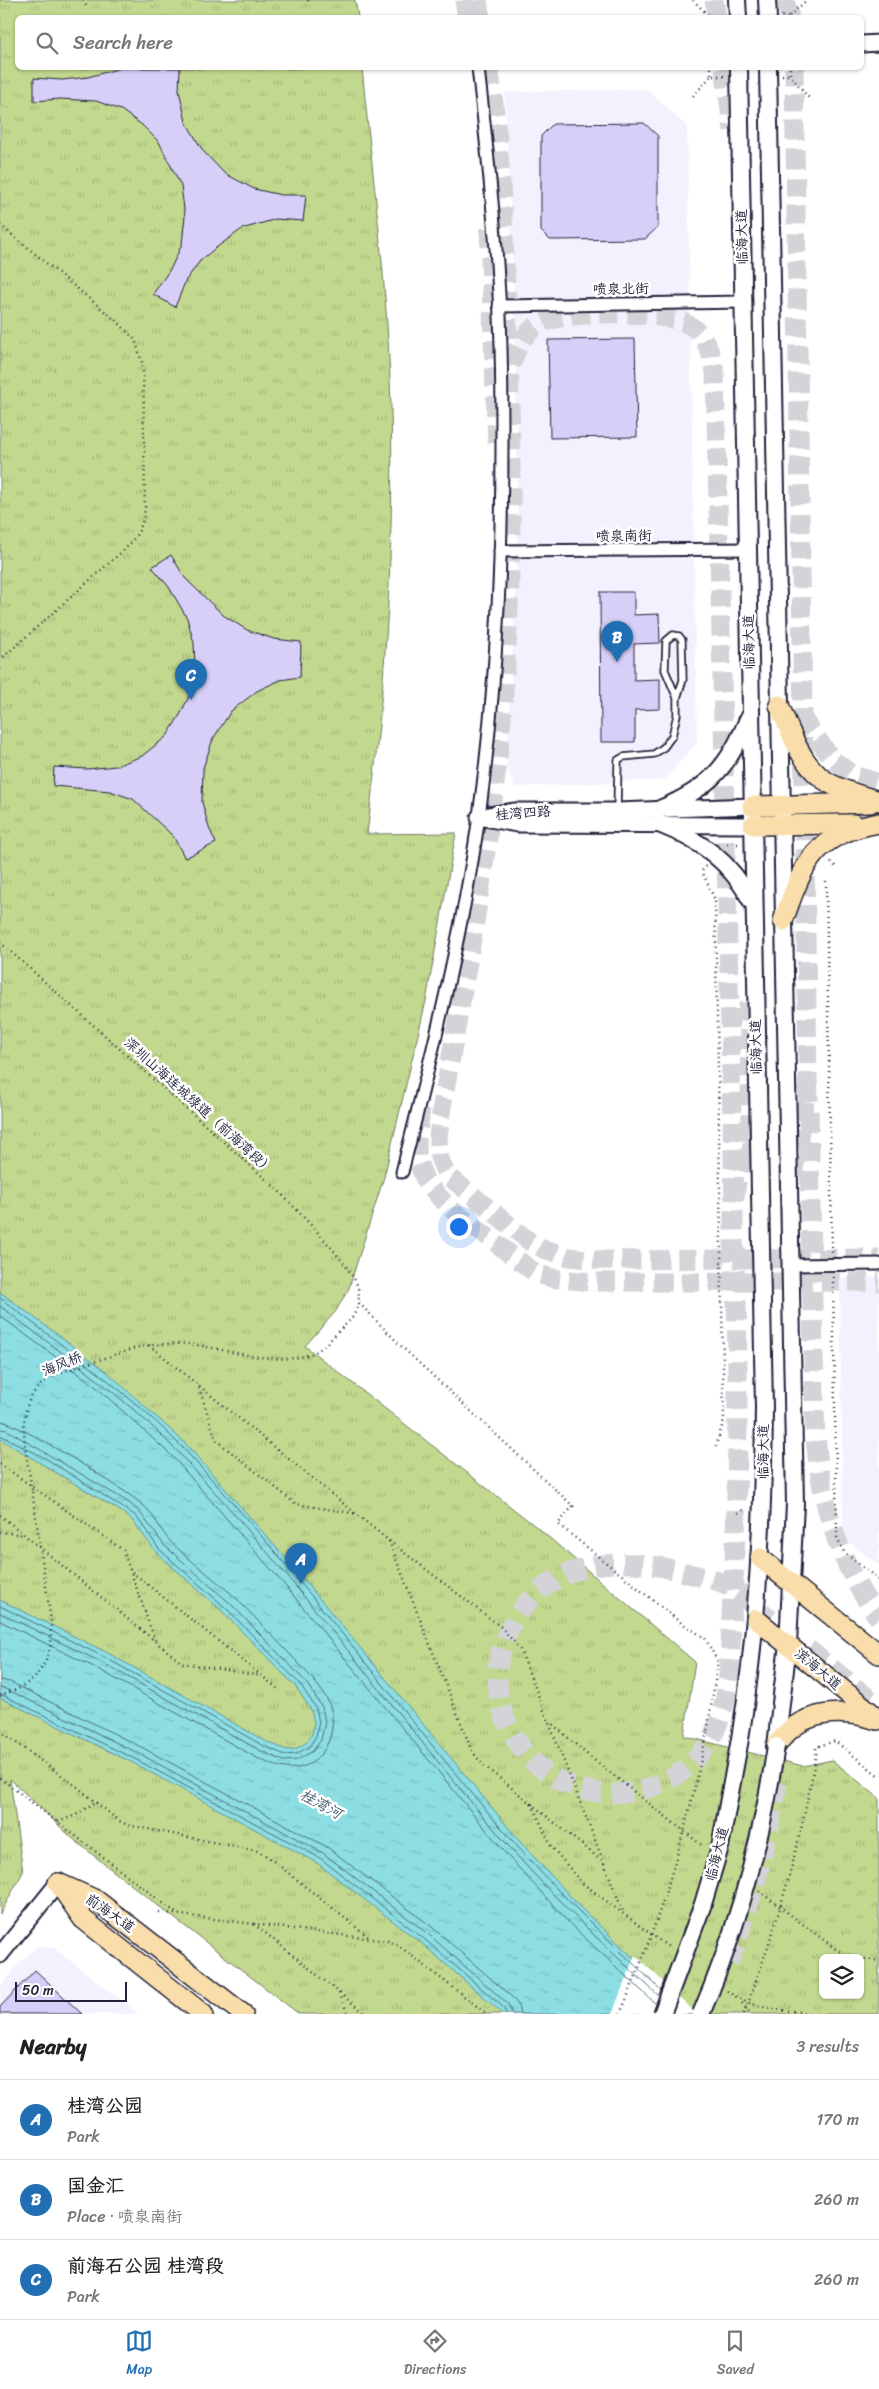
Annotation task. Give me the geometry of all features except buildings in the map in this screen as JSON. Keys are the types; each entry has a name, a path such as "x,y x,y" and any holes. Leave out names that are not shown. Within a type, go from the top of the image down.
{"main road":[{"path":"738,0 738,15"},
{"path":"768,0 768,15"},
{"name":"临海大道","path":"662,2014 680,1969 714,1866 740,1739 756,1619 760,1558 764,1407 739,70"},
{"name":"临海大道","path":"701,2014 718,1972 749,1879 760,1837 776,1746 788,1644 795,1504 768,70"},
{"path":"779,705 805,760 817,775 831,784 879,802"},
{"path":"750,712 730,758 715,776 698,791 659,817 701,843 718,857 745,888 754,905"},
{"name":"桂湾四路","path":"752,806 879,802"},
{"path":"783,920 799,876 821,846 836,835 857,827 879,823"},
{"name":"桂湾四路","path":"752,825 879,823"},
{"path":"760,1558 879,1654"},
{"name":"滨海大道","path":"756,1619 879,1720"},
{"path":"776,1746 785,1733 796,1725 824,1714 846,1713 879,1720"},
{"name":"前海大道","path":"58,1883 83,1919 203,2014"},
{"name":"前海大道","path":"58,1883 96,1900 243,2014"}],"street":[{"path":"864,44 879,43"},
{"path":"402,1172 433,1050 461,916 478,817 495,668 500,551 502,381 494,218 478,70"},
{"name":"喷泉北街","path":"499,306 743,302"},
{"name":"喷泉南街","path":"500,551 748,549"},
{"name":"桂湾四路","path":"478,817 517,824 659,817 752,806"},
{"name":"桂湾四路","path":"478,817 515,811 617,810 659,817 752,825"},
{"path":"790,1265 879,1264"},
{"path":"1,1953 58,1883"}],"lane":[{"path":"617,810 618,760 623,757 648,756 664,747 672,736 676,723 677,698 683,680 683,643 679,636 673,635 666,641 665,670 677,698"}],"path":[{"path":"84,0 86,6"},
{"path":"692,0 708,15"},
{"path":"791,15 807,0"},
{"path":"790,70 790,75 809,98"},
{"path":"693,96 711,76"},
{"path":"0,225 119,323 135,340 143,365 145,506 142,526 126,548 0,660"},
{"path":"702,871 715,900 724,1420 715,1449"},
{"path":"826,881 837,1537 844,1552 879,1580"},
{"name":"深圳山海连城绿道（前海湾段）","path":"0,942 279,1191 314,1228 350,1272 358,1288 359,1303"},
{"path":"359,1303 404,1349 573,1506 558,1524 680,1622 706,1638 718,1662 707,1732 690,1814 671,1880 620,2014"},
{"name":"海风桥","path":"0,1696 28,1684 35,1678 46,1662 51,1632 24,1424 27,1406 34,1390 59,1373 149,1345 188,1344 274,1358 298,1357 317,1351 354,1318 359,1303"},
{"path":"149,1345 198,1387 388,1540 501,1627 512,1639 525,1662 624,1914"},
{"path":"198,1387 216,1440 296,1504 358,1514"},
{"path":"0,1464 123,1550 156,1641"},
{"path":"738,1513 746,1508"},
{"path":"0,1515 182,1663 262,1676"},
{"path":"0,1532 26,1536"},
{"path":"388,1540 472,1751 482,1764 603,1862"},
{"path":"131,1571 278,1689"},
{"path":"547,1719 589,1756 710,1852"},
{"path":"0,1731 128,1825 234,1844 267,1856 371,1939"},
{"path":"744,2014 764,1962 788,1884 800,1839 816,1747 835,1741 879,1776"},
{"path":"0,1778 177,1914"},
{"path":"58,1822 76,1815 95,1802"},
{"path":"532,1804 551,1846 563,1863 582,1883 679,1955"},
{"path":"756,1888 837,1950 846,1954"},
{"path":"159,1912 371,1939 398,1945 487,2014"},
{"path":"253,1923 366,2014"},
{"path":"864,1959 879,1961"},
{"path":"726,1990 741,2001 751,2014"},
{"path":"338,1992 348,2014"},
{"path":"741,2001 762,2007 816,2014"}],"shaded area":[{"path":"647,89 687,127 697,743 664,780 515,787 507,766 518,540 515,315 505,92"},
{"path":"879,1277 879,1565 849,1542 843,1527 840,1278"},
{"path":"38,1946 54,1948 139,2014 0,2014 0,1988 19,1963"}],"green space":[{"path":"0,0 355,0 358,15 15,15 15,70 362,70 385,301 392,436 388,607 374,777 367,834 456,833 426,1001 384,1177 349,1288 336,1311 305,1346 539,1529 695,1662 684,1736 803,1766 832,1760 879,1798 879,2014 299,2014 72,1838 10,1779 23,1872 0,1914"}],"water":[{"name":"桂湾河","path":"0,1292 106,1371 185,1443 296,1570 522,1844 584,1911 693,2014 503,2014 420,1942 317,1863 135,1764 0,1698 0,1600 106,1652 267,1742 287,1750 295,1749 306,1743 312,1734 314,1722 311,1710 296,1687 224,1613 156,1552 132,1520 122,1512 0,1439"}],"pier":[{"path":"635,1955 695,2012 696,2014 612,2014"}],"tunnel":[{"path":"464,0 466,15"},
{"path":"478,0 480,15"},
{"path":"714,0 716,15"},
{"path":"785,0 789,15"},
{"path":"489,70 497,128 509,356 511,548 507,643 494,795 479,899 442,1106 438,1138 439,1157 446,1174 529,1241 544,1249 569,1257 598,1260 879,1258"},
{"path":"724,70 733,130"},
{"path":"793,1175 808,1081 794,70"},
{"path":"489,228 497,445"},
{"path":"511,365 521,342 538,325 551,320 569,317 615,314 661,317 691,326 697,330 705,341 712,359 715,372 734,1202"},
{"path":"801,716 832,759 853,775 879,783"},
{"path":"748,1002 752,1157"},
{"path":"808,1081 817,1453 826,1503 841,1551 864,1597 879,1618"},
{"path":"421,1109 417,1139 417,1159 425,1180 456,1213 534,1272 551,1278 590,1282 879,1282"},
{"path":"750,1122 738,1173 734,1204 733,1233 737,1319 737,1463 734,1571 732,1607 730,1650 728,1679 719,1721 709,1742 699,1755 682,1771 660,1784 623,1793 585,1790 551,1776 525,1753 506,1722 499,1697 498,1671 499,1658 507,1634 522,1609 540,1590 560,1577 583,1568 608,1564 633,1564 660,1567 709,1579 730,1586 735,1590 745,1597 770,1619"},
{"path":"808,1649 879,1707"},
{"path":"729,1963 759,1870 771,1823 779,1775"}],"place":[{"name":"国金汇","path":"617,662"},
{"name":"前海石公园 桂湾段","path":"191,700"},
{"name":"桂湾公园","path":"301,1584"}]}
